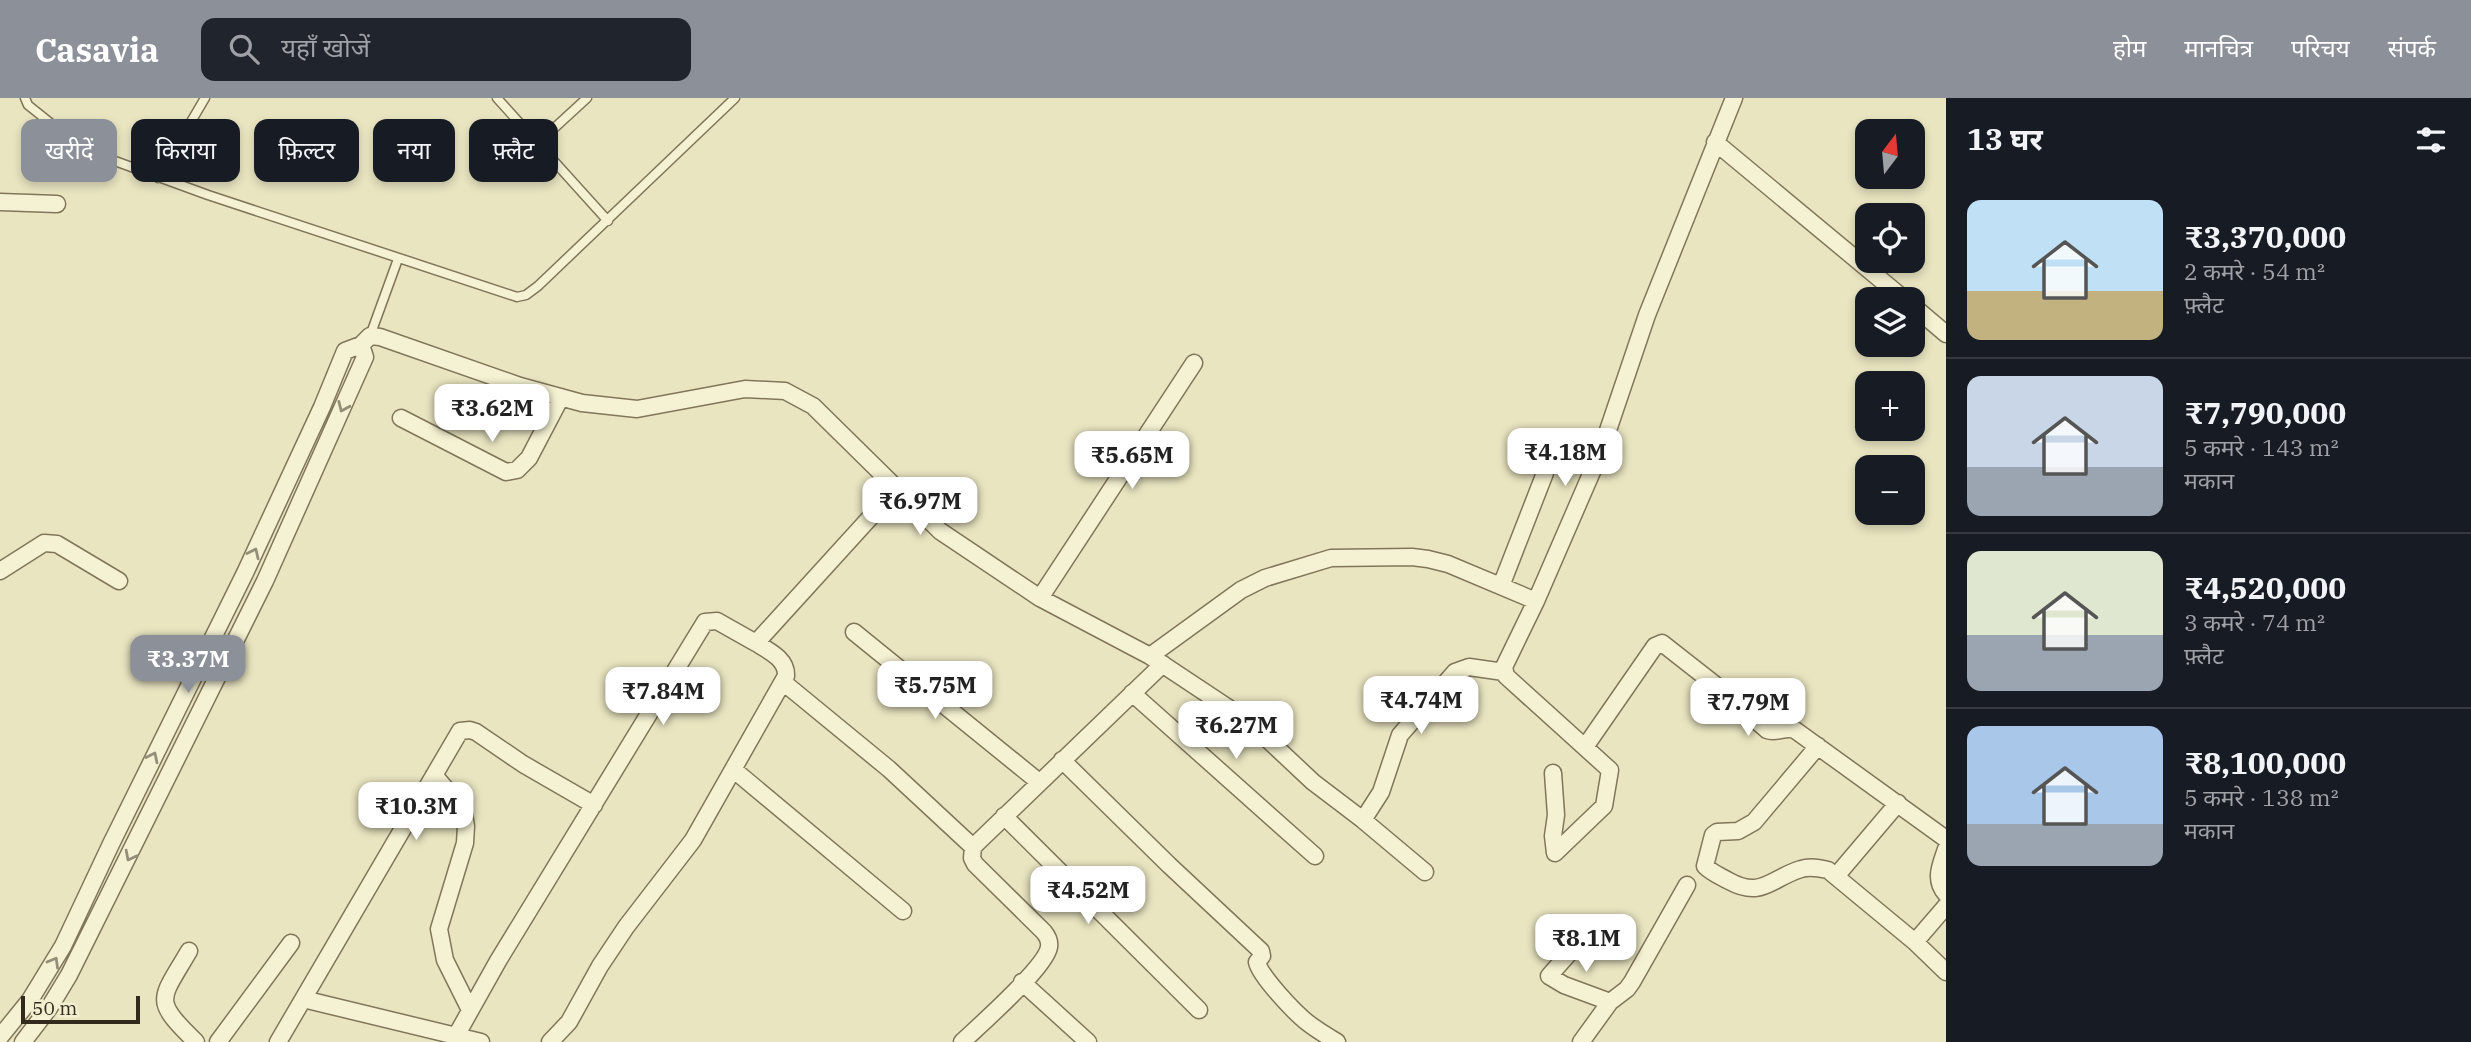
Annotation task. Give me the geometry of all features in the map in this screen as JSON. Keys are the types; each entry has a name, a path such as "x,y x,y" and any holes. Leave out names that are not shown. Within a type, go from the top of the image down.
{"street":[{"path":"1552,773 1556,815 1553,836 1555,853 1604,806 1610,770 1506,676 1506,662 1536,601 1601,451 1647,315 1734,98"},
{"path":"1716,142 1890,287"},
{"path":"0,202 57,204"},
{"path":"1925,316 1946,334"},
{"path":"0,1037 30,1000 63,946 251,561 345,351 365,340 380,337 520,386 582,403 637,409 745,389 785,391 813,406 940,531 1040,598 1156,660 1248,721 1313,782 1425,872"},
{"path":"23,1042 49,1008 69,975 265,581 365,357 365,340"},
{"path":"1040,598 1194,363"},
{"path":"401,418 506,472 517,470 529,458 561,397"},
{"path":"1502,586 1545,473"},
{"path":"756,643 897,488"},
{"path":"0,571 50,542 119,582"},
{"path":"962,1042 1040,965 1050,945 1049,938 975,864 972,858 973,848 1132,694 1156,660 1241,590 1265,578 1331,558 1412,557 1428,559 1536,601"},
{"path":"456,1035 705,622 717,621 756,643 785,666 786,676 693,839 612,948 569,1022 550,1042"},
{"path":"854,632 1039,782"},
{"path":"1585,747 1655,646 1662,643 1767,730 1776,732 1791,728 1946,839"},
{"path":"1363,820 1381,792 1400,735 1455,672 1469,667 1504,671"},
{"path":"783,682 889,769 973,848"},
{"path":"1132,694 1315,856"},
{"path":"280,1041 460,731 470,730 594,804"},
{"path":"1818,746 1754,822 1738,831 1717,832 1713,835 1705,866 1740,887 1752,890 1801,869 1815,867 1828,870 1916,942 1946,972"},
{"path":"1062,760 1261,951 1262,956 1257,966 1265,976 1308,1024 1337,1042"},
{"path":"734,769 903,911"},
{"path":"434,775 457,802 464,814 466,826 465,843 439,929 445,960 470,1010"},
{"path":"1837,875 1898,803"},
{"path":"1004,816 1199,1010"},
{"path":"1946,849 1938,875 1938,882 1946,894"},
{"path":"1581,1042 1610,1002 1632,982 1687,885"},
{"path":"1916,942 1946,906"},
{"path":"1580,941 1549,976 1564,985 1610,1002"},
{"path":"218,1042 291,943"},
{"path":"189,951 169,985 164,1006 197,1042"},
{"path":"1022,982 1088,1042"},
{"path":"303,999 481,1042"}],"lane":[{"path":"25,98 28,105 73,141 93,153 131,168"},
{"path":"193,119 205,98"},
{"path":"497,98 516,119"},
{"path":"558,125 587,98"},
{"path":"170,182 517,297 526,295 538,286 735,98"},
{"path":"558,165 608,221"},
{"path":"365,340 398,259"}]}
